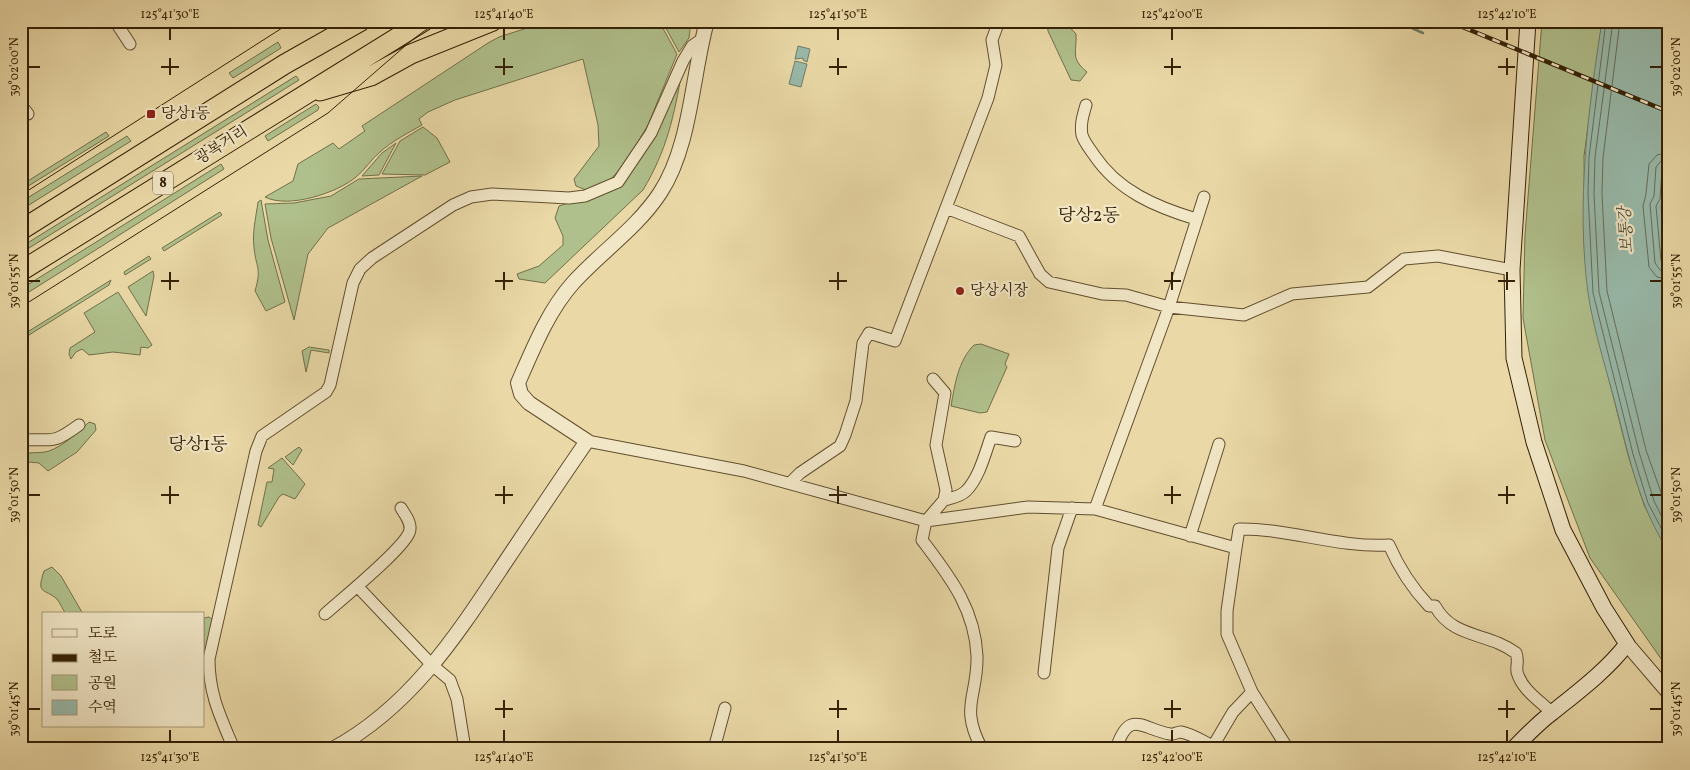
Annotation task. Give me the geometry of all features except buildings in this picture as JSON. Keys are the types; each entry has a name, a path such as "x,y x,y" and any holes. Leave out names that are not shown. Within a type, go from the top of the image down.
{"highway":[{"name":"광복거리","path":"21,271 424,21"},
{"path":"304,94 371,76 411,54 493,21"},
{"name":"8","path":"21,230 285,64 358,22"}],"main road":[{"path":"1513,749 1551,712 1578,694 1616,658 1627,644 1604,608 1563,530 1531,434 1514,358 1512,270 1528,21"}],"street":[{"path":"21,26 29,21"},
{"path":"115,21 130,44"},
{"path":"707,21 683,139 673,169 660,193 646,212 590,265 553,310 518,383 521,394 529,403 587,440 692,460 791,482 926,522 1028,507 1096,509 1236,548"},
{"path":"791,482 800,473 840,446 856,401 863,343 869,333 895,342 988,98 996,65 992,40 998,21"},
{"path":"234,749 212,696 209,682 209,659 256,452 262,436 326,392 330,385 353,283 360,269 372,258 445,210 471,197 492,194 569,198 585,196 618,182 651,133 682,61 692,46 702,39"},
{"path":"1086,105 1081,123 1082,137 1098,161 1118,183 1135,195 1169,211 1196,219"},
{"path":"1096,509 1169,307 1204,197"},
{"path":"946,208 1020,236 1040,274 1049,282 1102,294 1126,295 1169,307 1244,315 1292,294 1368,287 1404,259 1421,257 1438,256 1512,270"},
{"path":"933,379 944,392 936,445 944,474 946,490 944,500 926,522 922,540 964,601 977,655 969,707 972,730 982,749"},
{"path":"21,440 50,442 59,439 79,425"},
{"path":"944,500 958,496 966,491 984,458 991,437 1015,441"},
{"path":"333,749 368,726 397,702 451,644 587,440"},
{"path":"1190,536 1219,444"},
{"path":"325,614 394,551 410,532 410,524 401,508"},
{"path":"1044,673 1058,548 1072,508"},
{"path":"1288,749 1252,692 1228,634 1227,611 1239,530 1257,529 1318,540 1373,546 1389,545 1396,562 1414,590 1429,606 1435,606 1441,617 1451,625 1488,638 1516,653 1519,661 1516,669 1521,684 1551,712"},
{"path":"357,586 432,665 450,680 458,699 466,749"},
{"path":"1627,644 1669,693"},
{"path":"1116,749 1120,736 1126,727 1135,724 1147,725 1171,734 1180,732 1214,746 1234,712 1252,692"},
{"path":"714,749 725,708"}],"green space":[{"path":"549,21 659,21 677,54 648,125 624,165 610,180 586,190 576,186 574,179 599,146 598,125 583,59 455,100 428,112 419,119 422,125 390,144 356,177 337,189 312,198 299,200 286,201 265,197 293,181 298,164 333,143 339,149 365,131 362,126 488,43 499,37"},
{"path":"662,21 691,21 689,38 679,52"},
{"path":"1047,21 1064,21 1076,34 1076,59 1087,72 1080,81 1071,80 1048,31"},
{"path":"1542,21 1602,21 1584,156 1585,253 1597,332 1628,455 1644,505 1669,552 1669,670 1590,558 1545,440 1523,318 1525,235"},
{"path":"278,42 281,48 233,78 229,73"},
{"path":"682,71 669,132 658,161 643,190 545,283 519,279 517,274 539,266 563,245 563,236 555,218 559,206 617,187"},
{"path":"296,76 299,80 21,253 21,247"},
{"path":"316,104 319,107 318,110 268,141 265,136"},
{"path":"423,127 437,138 450,162 425,175 382,174 400,141"},
{"path":"106,132 109,136 25,188 23,184"},
{"path":"127,136 131,141 21,210 21,202"},
{"path":"396,143 379,175 362,176 382,153"},
{"path":"221,164 224,169 21,297 21,289"},
{"path":"422,176 328,228 308,254 294,320 271,238 265,204 294,203 331,196 359,179"},
{"path":"261,200 268,240 285,302 266,311 255,291 258,272 254,247 254,231 258,202"},
{"path":"220,212 222,215 164,251 162,248"},
{"path":"149,256 151,259 125,275 124,272"},
{"path":"153,271 154,276 146,316 128,287"},
{"path":"111,280 109,285 21,340 21,336"},
{"path":"118,292 152,345 148,348 141,347 140,355 113,352 89,355 82,349 76,352 71,359 69,354 70,348 95,332 84,313"},
{"path":"981,344 1009,354 1005,364 1007,367 987,412 980,413 951,406 958,373 964,358 974,345"},
{"path":"309,347 329,350 329,353 311,350 306,372 302,351"},
{"path":"89,422 95,424 96,430 77,452 48,471 39,463 29,462 27,469 21,472 21,455 46,452 54,449"},
{"path":"299,447 302,450 293,465 285,457"},
{"path":"282,458 305,484 295,499 283,494 279,497 261,527 258,525 267,482 272,482 274,469 268,468"},
{"path":"52,567 61,576 82,612 65,612 57,599 41,588 44,571"},
{"path":"209,617 213,620 208,647 205,652 205,618"}],"water":[{"name":"보통강","path":"1602,21 1669,21 1669,143 1665,205 1661,205 1669,273 1669,552 1659,536 1637,485 1597,338 1588,293 1583,225 1583,191 1588,123"},
{"path":"798,46 810,49 807,62 803,58 795,59"},
{"path":"795,61 807,64 801,87 789,84"}],"waterway":[{"path":"1396,21 1423,33"}],"tram line":[{"path":"21,195 293,21"},
{"path":"21,307 328,113 412,40 438,21"}],"railway":[{"path":"1448,21 1669,112"}],"place":[{"name":"당상1동","path":"151,114"},
{"name":"당상시장","path":"960,291"}],"district":[{"name":"당상2동","path":"1089,216"},
{"name":"당상1동","path":"198,445"}]}
